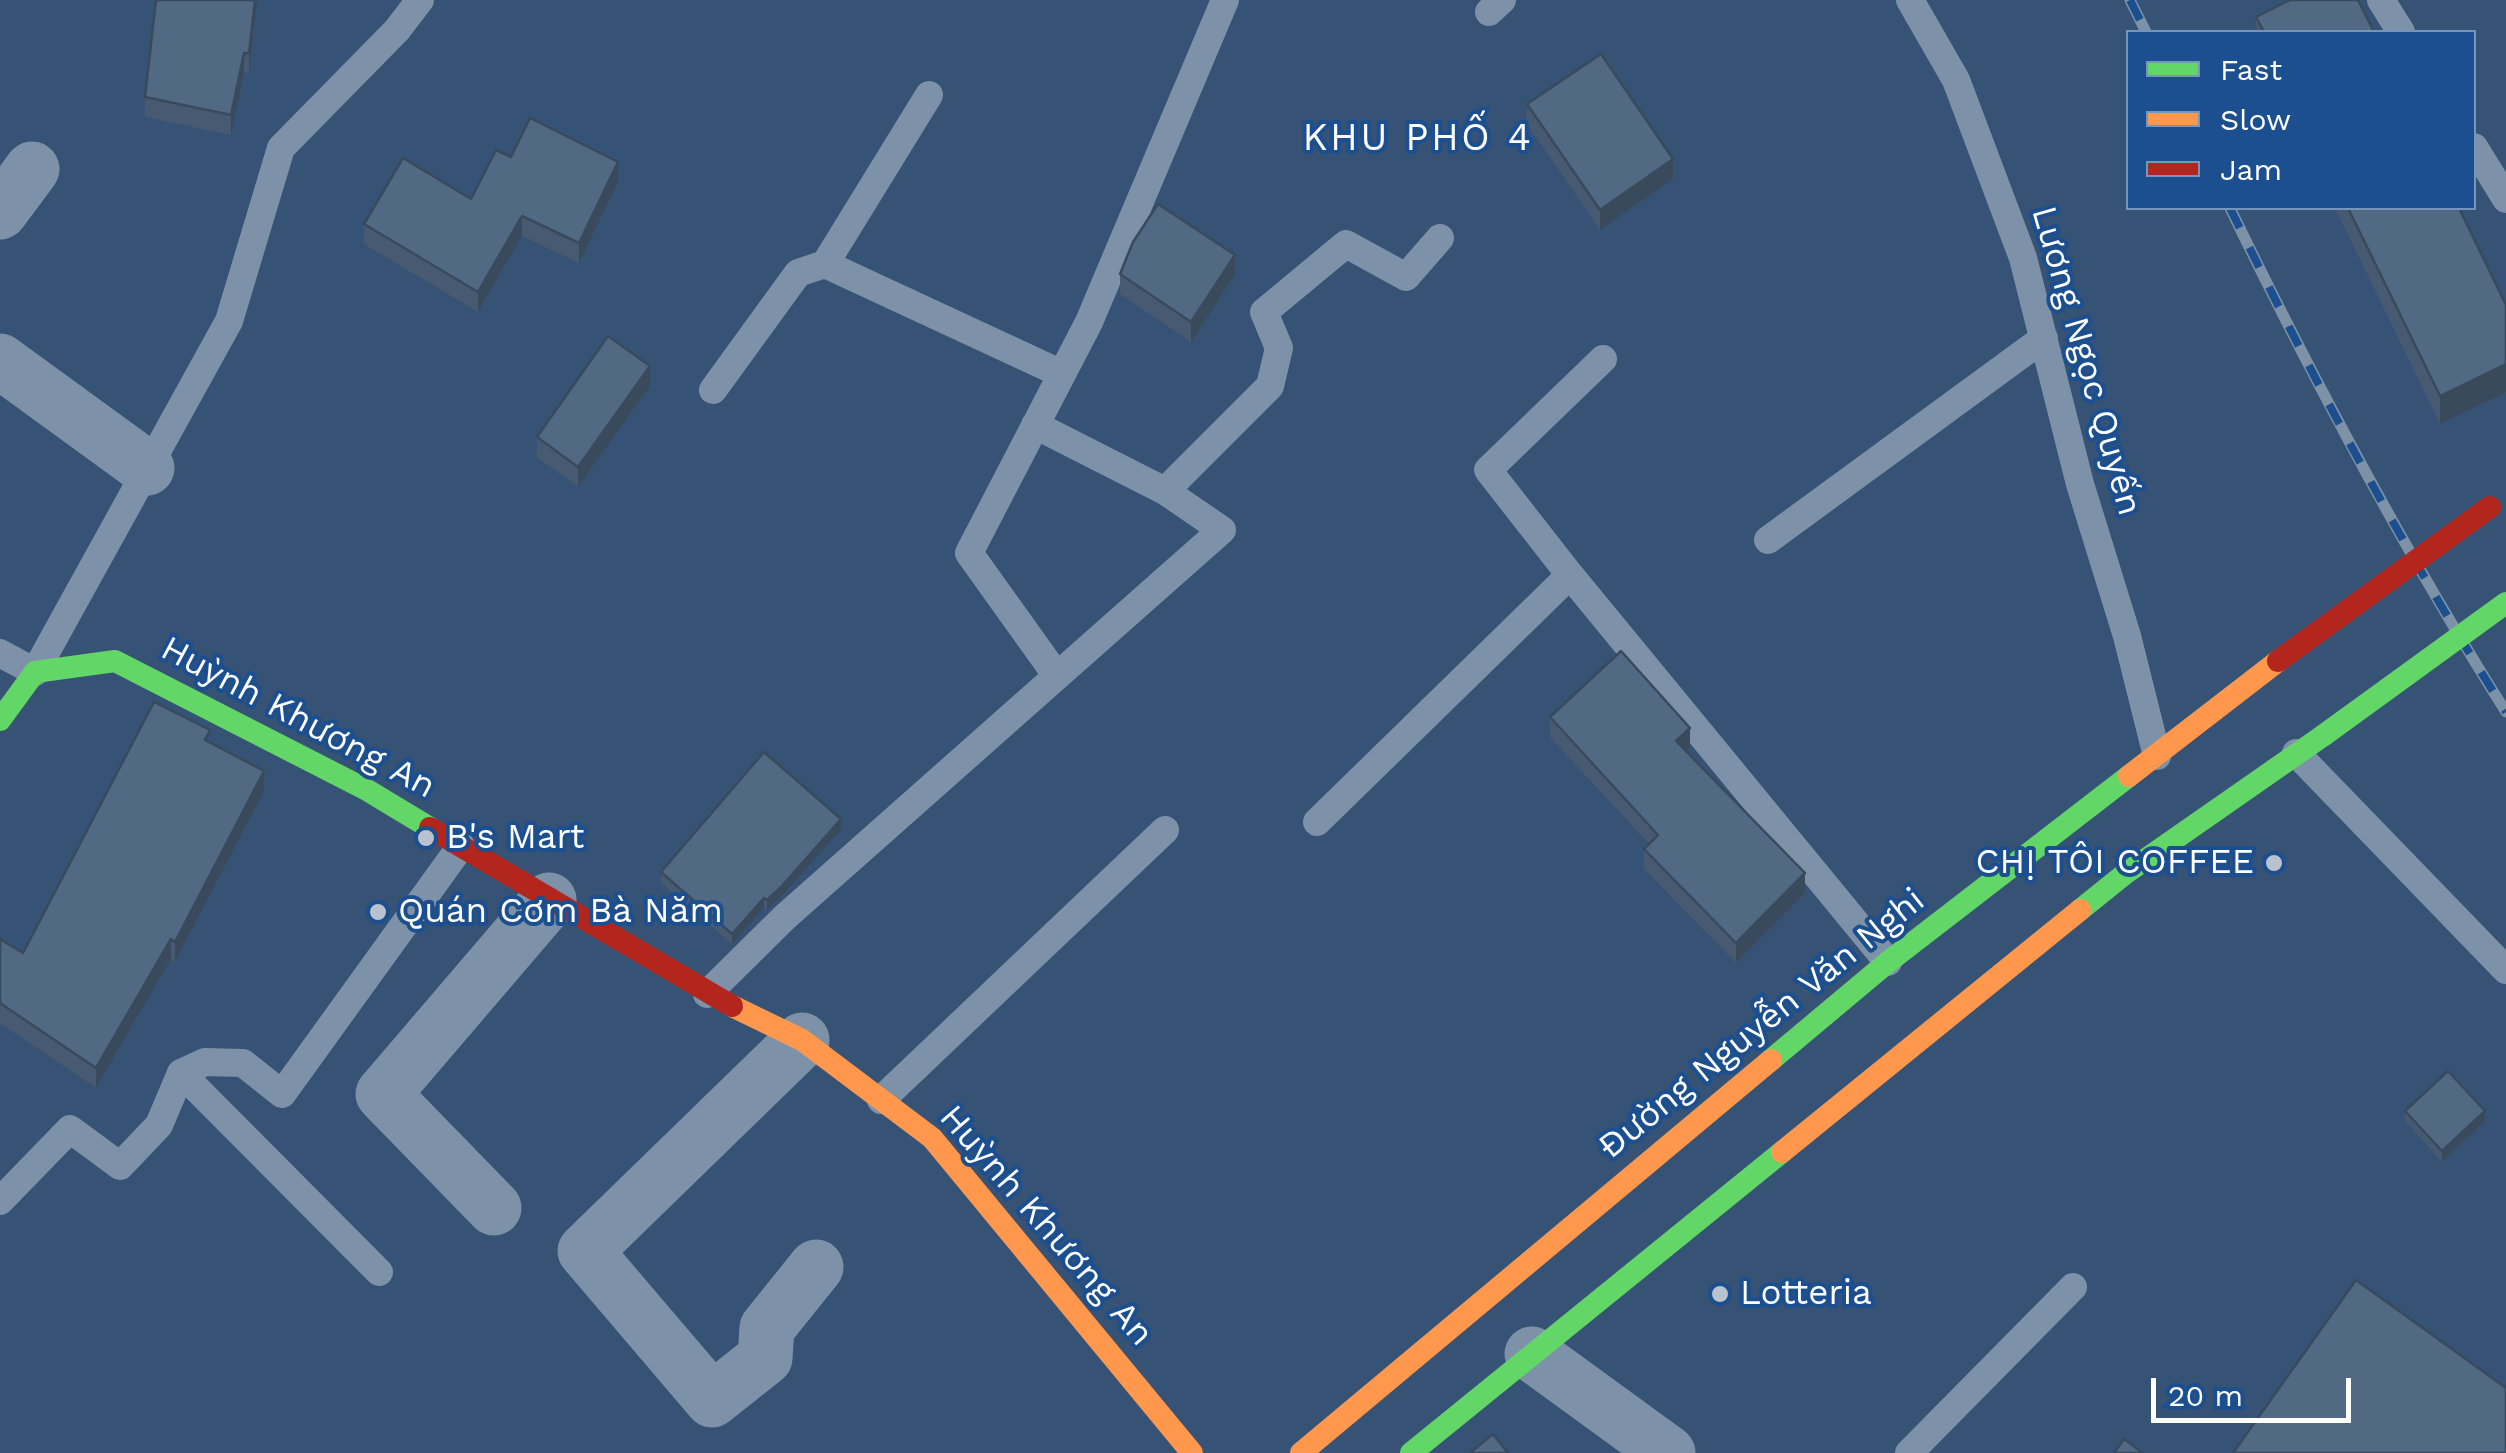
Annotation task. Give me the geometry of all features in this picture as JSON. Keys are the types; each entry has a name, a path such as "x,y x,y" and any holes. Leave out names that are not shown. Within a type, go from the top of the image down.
{"main road":[{"name":"Đường Nguyễn Văn Nghi","path":"1301,1453 1483,1313 1888,962 2278,660 2498,498"},
{"path":"1411,1453 1525,1348 2126,874 2506,604"},
{"name":"Huỳnh Khương An","path":"36,672 115,661 367,790 707,994 802,1040 932,1138 1192,1453"},
{"path":"0,720 36,672"}],"street":[{"path":"0,212 32,168"},
{"path":"0,361 147,468"},
{"path":"494,1208 383,1094 549,900"},
{"path":"802,1040 586,1251 712,1400 765,1358 768,1328 816,1268"},
{"path":"1525,1348 1668,1453"}],"lane":[{"path":"0,653 36,672 229,321 280,148 398,30 420,0"},
{"path":"1056,676 969,553 1089,322 1225,0"},
{"name":"Lương Ngọc Quyến","path":"1910,0 1956,80 2023,258 2080,484 2128,636 2157,756"},
{"path":"2381,0 2400,30"},
{"path":"713,390 798,273 825,264 928,95"},
{"path":"2476,151 2506,199"},
{"path":"1165,491 1270,386 1278,348 1264,312 1346,244 1406,277 1440,238"},
{"path":"825,264 1062,374"},
{"path":"1768,540 2044,338"},
{"path":"1603,358 1488,470 1570,576 1888,962"},
{"path":"707,994 784,917 1222,530 1165,491 1035,426"},
{"path":"1317,822 1570,576"},
{"path":"2296,753 2506,970"},
{"path":"881,1100 1165,830"},
{"path":"0,1201 70,1129 120,1166 159,1126 181,1072 205,1062 244,1063 282,1094 461,846"},
{"path":"181,1072 379,1272"},
{"path":"1910,1453 2073,1288"}],"building":[{"path":"156,0 255,0 249,53 244,53 231,115 145,97"},
{"path":"2290,0 2358,0 2373,30 2263,30 2256,17"},
{"path":"1601,54 1673,159 1600,210 1527,104"},
{"path":"530,118 618,162 579,243 522,216 478,292 364,224 403,158 471,199 496,150 511,157"},
{"path":"1158,204 1235,255 1191,322 1120,274 1133,242"},
{"path":"2349,210 2460,210 2506,305 2506,364 2440,396"},
{"path":"608,336 650,366 578,467 537,437"},
{"path":"1621,651 1690,728 1676,741 1805,873 1736,943 1644,849 1658,835 1550,717"},
{"path":"154,702 210,730 205,740 264,771 175,942 171,939 96,1068 0,1003 0,939 23,953"},
{"path":"764,752 841,819 781,887 767,900 764,898 732,934 661,872"},
{"path":"2448,1071 2485,1111 2442,1151 2405,1111"},
{"path":"2356,1280 2506,1388 2506,1453 2233,1453"},
{"path":"1493,1434 1508,1453 1470,1453"},
{"path":"2124,1439 2143,1453 2114,1453"}],"railway":[{"path":"2130,0 2145,30"},
{"path":"2231,210 2361,464 2506,712"}],"traffic: fast":[{"path":"2324,735 2506,603"},
{"path":"0,720 35,672 115,661 367,790 430,828"},
{"path":"2080,910 2126,873 2324,735"},
{"path":"1771,1060 1888,962 2129,776"},
{"path":"1411,1453 1782,1152"}],"traffic: slow":[{"path":"2129,776 2278,661"},
{"path":"1782,1152 2080,910"},
{"path":"732,1006 802,1040 932,1138 1192,1453"},
{"path":"1301,1453 1771,1060"}],"traffic: jam":[{"path":"2278,661 2490,507"},
{"path":"430,828 732,1006"}],"place":[{"name":"B's Mart","path":"426,838"},
{"name":"CHỊ TÔI COFFEE","path":"2274,863"},
{"name":"Quán Cơm Bà Năm","path":"378,912"},
{"name":"Lotteria","path":"1720,1294"}],"district":[{"name":"KHU PHỐ 4","path":"1418,139"}]}
